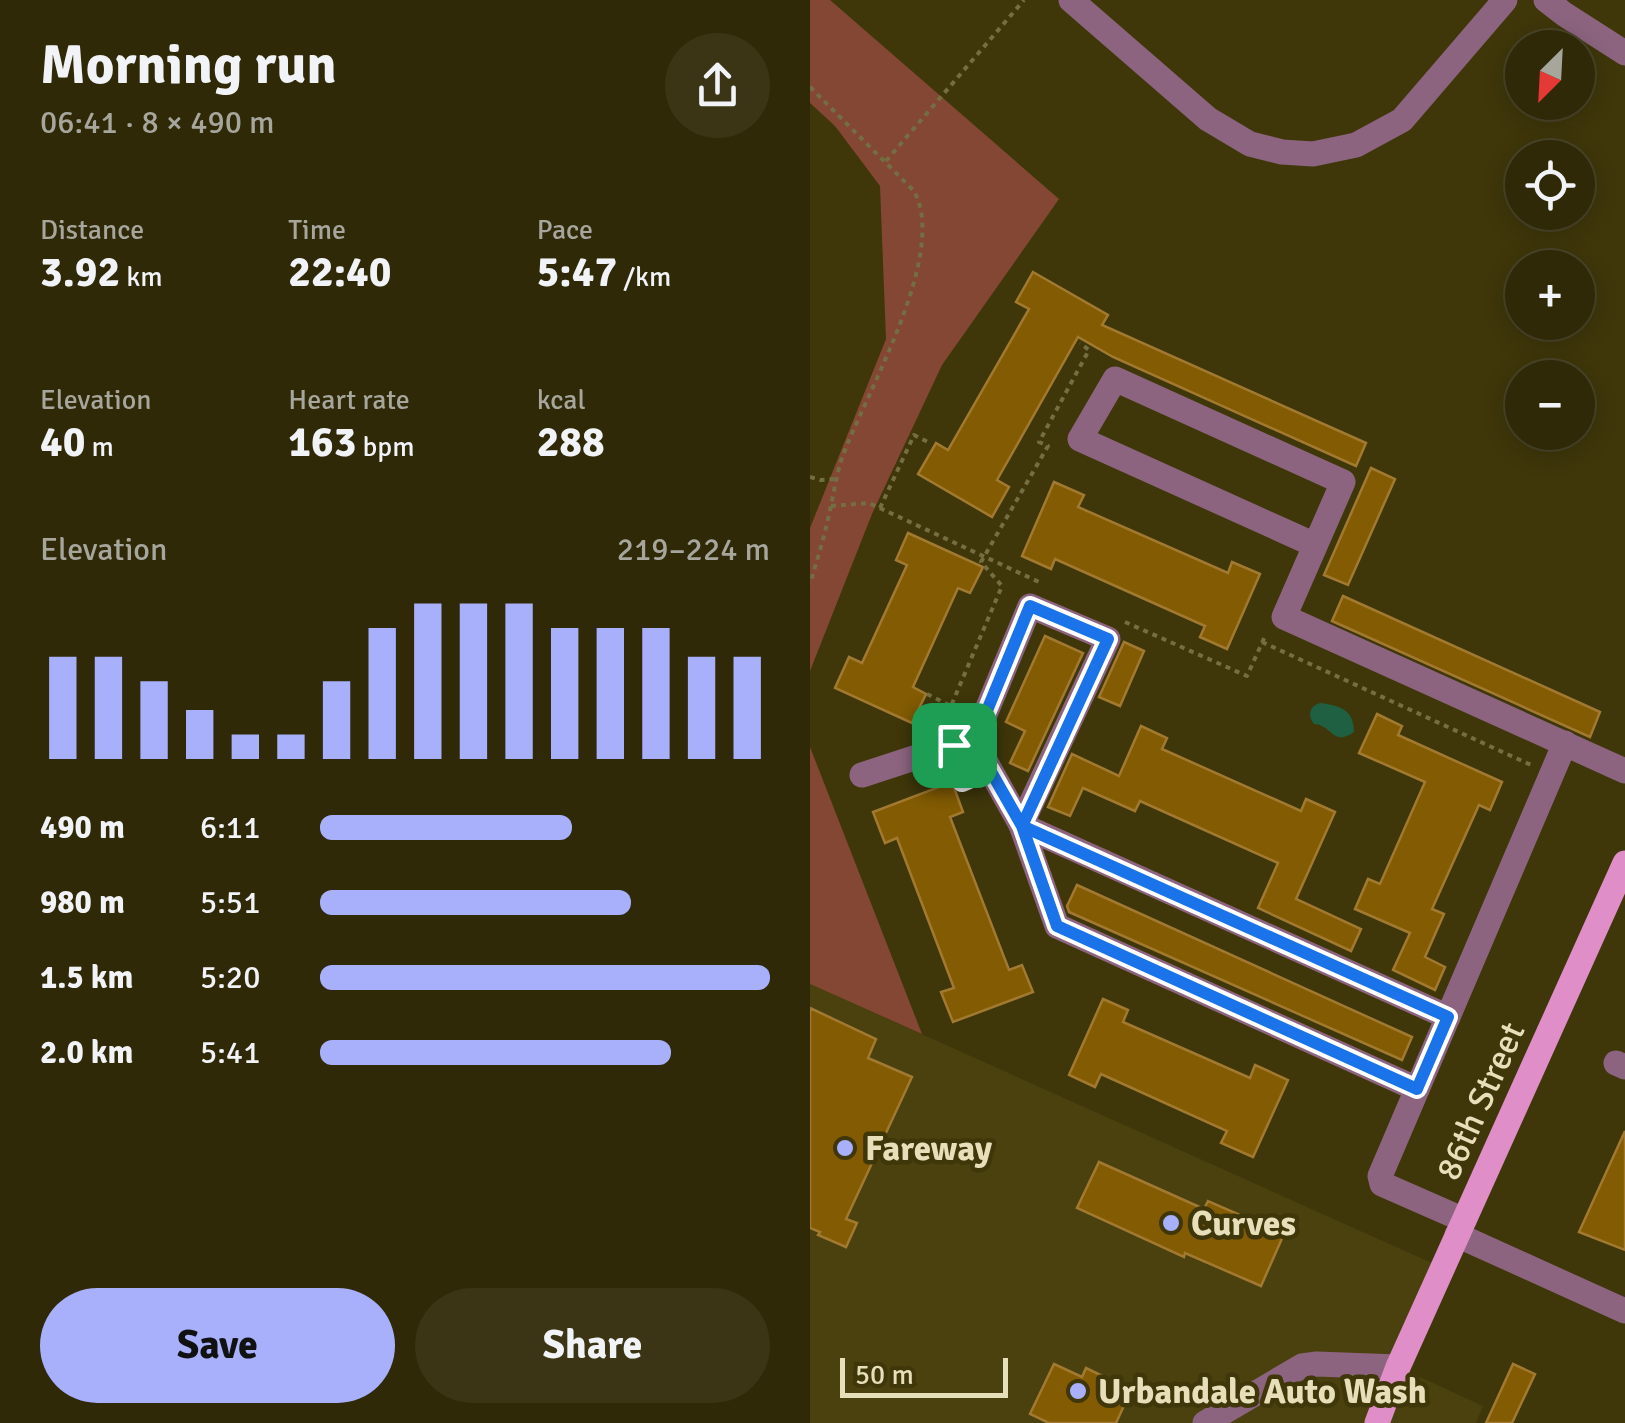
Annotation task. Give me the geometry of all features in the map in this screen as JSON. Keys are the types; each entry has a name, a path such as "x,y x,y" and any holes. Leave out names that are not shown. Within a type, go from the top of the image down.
{"main road":[{"name":"86th Street","path":"1377,1423 1398,1368 1625,862"},
{"name":"86th Street","path":"1368,1423 1398,1368"}],"street":[{"path":"1070,0 1208,119 1250,144 1313,154 1356,145 1402,120 1505,0"},
{"path":"1546,0 1625,53"},
{"path":"1315,545 1080,439 1115,379 1343,482 1284,617 1625,771"},
{"path":"862,776 964,743 1030,606 1108,639 1022,826"},
{"path":"964,743 990,770 1022,826 1057,926 1417,1089"},
{"path":"1564,743 1380,1176 1382,1184 1461,1228 1625,1311"},
{"path":"1022,826 1448,1017"},
{"path":"1218,1420 1302,1366 1398,1368"}],"path":[{"path":"886,161 1024,0"},
{"path":"810,87 914,191 923,222 915,280 847,445 810,584"},
{"path":"990,770 962,782 964,743 951,706 1002,586 982,562 1048,446 1039,442 1090,350 1080,343"},
{"path":"880,508 914,434 928,442"},
{"path":"810,477 835,480"},
{"path":"1248,676 1276,612 1284,617"},
{"path":"1262,642 1551,774"},
{"path":"927,694 951,706"}],"shaded area":[{"path":"810,0 830,0 1059,199 942,365 872,514 810,671 810,528 886,339 880,186 835,126 810,103"},
{"path":"1321,703 1345,710 1352,719 1354,732 1341,737 1314,724 1311,711"},
{"path":"810,747 922,1034 810,984"},
{"path":"810,984 1443,1268 1398,1367 1483,1406 1476,1423 810,1423"}],"building":[{"path":"1033,272 1108,315 1102,325 1366,443 1356,466 1113,357 1078,337 997,480 1009,487 992,517 918,474 936,443 948,450 1029,309 1016,302"},
{"path":"1371,468 1395,479 1348,585 1324,575"},
{"path":"1054,482 1084,495 1078,507 1228,573 1232,562 1260,574 1227,649 1200,637 1205,626 1055,559 1051,569 1022,556"},
{"path":"908,533 983,567 970,593 958,588 913,687 926,694 912,723 835,688 849,657 862,663 907,565 896,560"},
{"path":"1343,596 1600,712 1590,737 1332,621"},
{"path":"1045,636 1083,653 1028,771 1010,763 1025,731 1006,722"},
{"path":"1124,642 1144,651 1120,706 1099,697"},
{"path":"1377,714 1402,726 1398,735 1502,782 1490,810 1479,805 1432,909 1444,914 1425,957 1445,967 1435,990 1393,970 1410,933 1355,909 1368,879 1380,884 1425,782 1359,753"},
{"path":"1141,726 1167,738 1162,749 1301,811 1306,799 1335,812 1296,899 1361,929 1351,951 1258,908 1278,863 1140,801 1135,811 1083,788 1070,816 1048,807 1072,754 1119,776"},
{"path":"952,782 963,812 950,817 1009,970 1022,965 1033,992 953,1022 941,992 954,988 897,838 885,843 873,812"},
{"path":"1077,885 1412,1037 1402,1060 1069,912 1067,906"},
{"path":"1103,999 1128,1010 1123,1022 1250,1078 1255,1065 1288,1080 1253,1157 1221,1143 1227,1131 1101,1074 1095,1087 1069,1075"},
{"name":"Fareway","path":"810,1008 876,1039 868,1058 912,1077 846,1219 857,1223 846,1247 810,1228"},
{"path":"1625,1131 1625,1250 1579,1232"},
{"path":"1099,1162 1204,1209 1208,1201 1284,1234 1261,1286 1185,1253 1184,1257 1077,1208"},
{"name":"Urbandale Auto Wash","path":"1054,1364 1082,1377 1086,1368 1105,1377 1101,1385 1128,1397 1116,1423 1049,1423 1030,1414"},
{"path":"1513,1364 1535,1374 1512,1423 1486,1423"}],"place":[{"name":"Fareway","path":"845,1148"},
{"name":"Curves","path":"1171,1223"},
{"name":"Urbandale Auto Wash","path":"1078,1391"}],"route":[{"path":"954,745 962,782 990,770 1022,826 1057,926 1417,1089 1448,1017 1022,826 1108,639 1030,606 974,742 954,745"}]}
